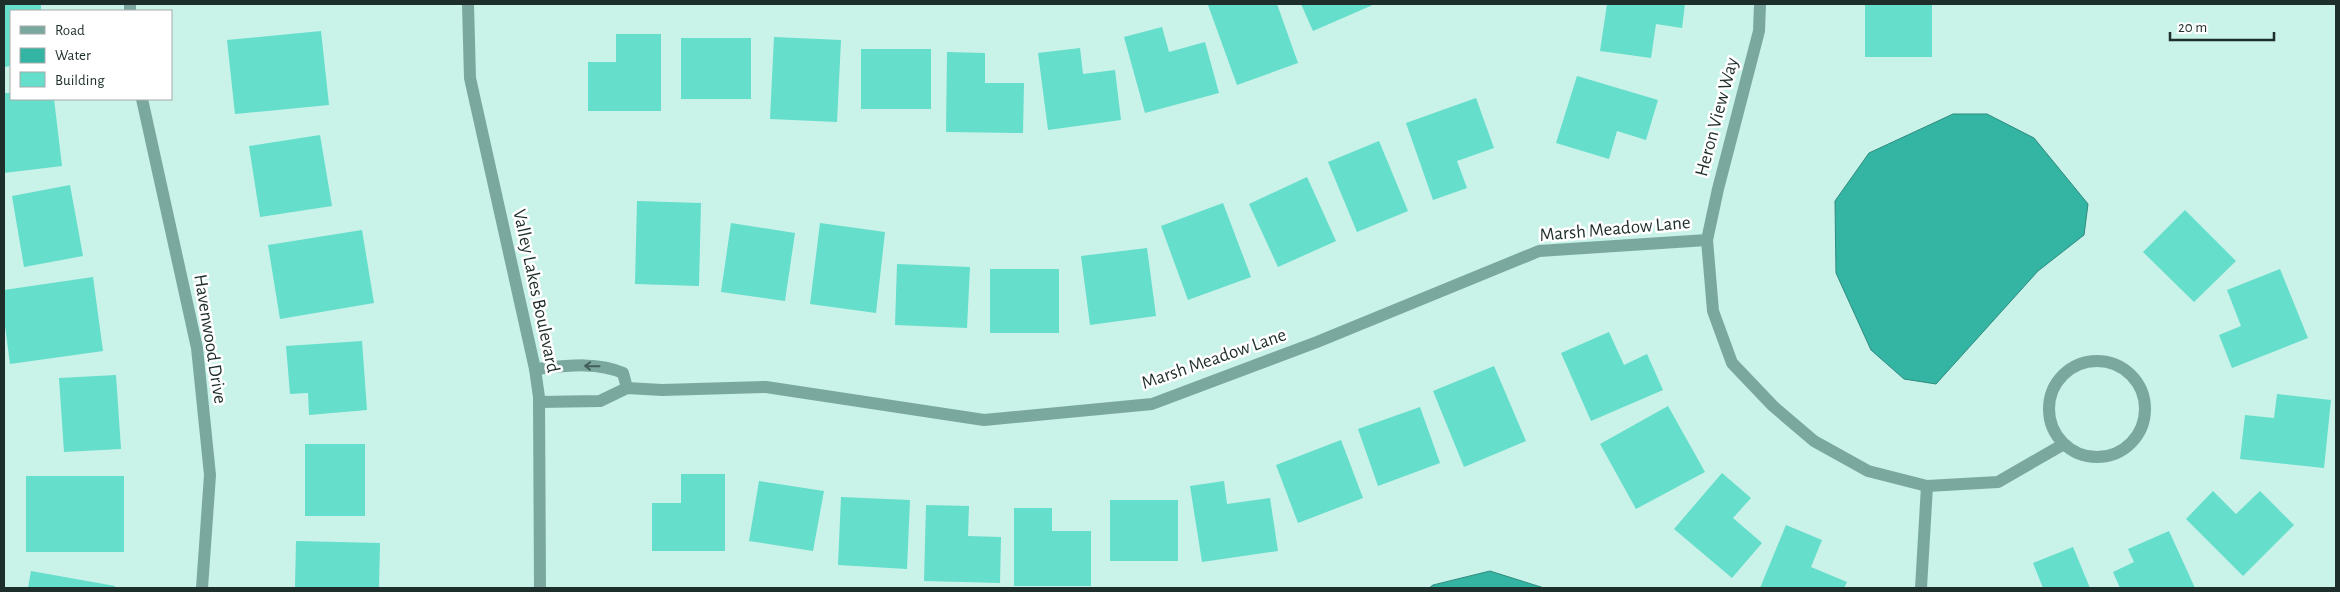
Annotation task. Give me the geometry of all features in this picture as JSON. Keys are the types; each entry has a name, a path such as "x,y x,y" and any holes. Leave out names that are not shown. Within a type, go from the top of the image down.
{"street":[{"name":"Valley Lakes Boulevard","path":"468,4 470,78 535,369 539,402 540,588"},
{"name":"Heron View Way","path":"1760,4 1759,31 1718,189 1707,240 1713,311 1732,363 1773,406 1814,441 1868,471 1927,486 1998,482 2064,444"},
{"name":"Havenwood Drive","path":"142,100 197,348 210,475 202,588"},
{"name":"Marsh Meadow Lane","path":"627,388 662,390 766,387 984,420 1152,404 1317,342 1539,251 1707,240"},
{"path":"2096,360 2111,363 2126,370 2137,381 2143,395 2145,411 2142,426 2128,445 2108,456 2092,457 2077,453 2064,444 2054,431 2049,416 2050,399 2055,384 2066,372 2080,364 2096,360"},
{"path":"535,369 568,366 610,367 624,373 627,388 600,401 539,402"},
{"path":"1921,588 1927,486"}],"water":[{"path":"1953,114 1987,114 2034,138 2088,204 2084,235 2038,271 1936,384 1904,379 1871,350 1836,273 1835,201 1869,153"},
{"path":"1490,571 1544,588 1429,588 1433,585"}],"building":[{"path":"4,4 41,4 41,10 10,10 10,66 4,67"},
{"path":"1277,4 1298,63 1237,85 1208,5"},
{"path":"1301,4 1375,4 1313,31"},
{"path":"1607,4 1685,4 1682,28 1656,24 1651,58 1600,51"},
{"path":"1865,4 1932,4 1932,57 1865,57"},
{"path":"1162,27 1169,52 1205,42 1219,93 1145,113 1124,37"},
{"path":"321,31 329,105 235,114 227,40"},
{"path":"616,34 661,34 661,111 588,111 588,62 616,62"},
{"path":"774,37 841,40 837,122 770,119"},
{"path":"681,38 751,38 751,99 681,99"},
{"path":"1080,48 1083,74 1115,70 1121,120 1048,130 1038,53"},
{"path":"861,49 931,49 931,109 861,109"},
{"path":"947,52 985,53 985,83 1024,83 1023,133 946,132"},
{"path":"1577,76 1658,100 1646,140 1617,131 1609,159 1556,143"},
{"path":"4,93 10,93 10,100 54,100 62,166 4,173"},
{"path":"1476,98 1494,148 1457,161 1467,188 1433,200 1406,123"},
{"path":"320,135 332,206 260,217 249,146"},
{"path":"1379,141 1408,211 1357,232 1328,162"},
{"path":"1307,177 1336,241 1278,267 1249,204"},
{"path":"70,185 83,256 24,267 12,196"},
{"path":"637,201 701,203 699,286 635,284"},
{"path":"1223,203 1251,277 1188,300 1161,226"},
{"path":"2185,210 2236,261 2194,302 2143,252"},
{"path":"731,223 795,233 785,301 721,292"},
{"path":"820,223 885,232 876,313 810,304"},
{"path":"362,230 374,303 280,319 268,245"},
{"path":"1147,248 1156,316 1090,325 1081,256"},
{"path":"897,264 970,267 967,328 895,325"},
{"path":"990,269 1059,269 1059,333 990,333"},
{"path":"2280,269 2308,338 2232,368 2219,335 2241,326 2227,290"},
{"path":"93,277 103,351 10,364 4,318 4,290"},
{"path":"1609,332 1624,365 1647,354 1663,390 1591,421 1561,353"},
{"path":"362,341 367,410 309,415 308,393 290,394 286,346"},
{"path":"1494,366 1526,441 1464,467 1433,391"},
{"path":"116,375 121,449 64,452 59,378"},
{"path":"2277,394 2331,400 2324,468 2240,459 2245,415 2274,418"},
{"path":"1668,406 1705,472 1636,509 1600,444"},
{"path":"1420,407 1440,463 1378,486 1358,429"},
{"path":"1341,440 1363,498 1298,523 1276,465"},
{"path":"305,444 365,444 365,516 305,516"},
{"path":"1722,473 1751,498 1733,518 1762,543 1732,578 1674,529"},
{"path":"681,474 725,474 725,551 652,551 652,503 681,503"},
{"path":"26,476 124,476 124,552 26,552"},
{"path":"759,481 824,491 813,551 749,541"},
{"path":"1224,481 1227,504 1270,498 1278,551 1202,562 1190,486"},
{"path":"2213,491 2236,514 2260,491 2294,525 2243,576 2186,519"},
{"path":"841,497 910,500 907,569 838,565"},
{"path":"1110,500 1178,500 1178,561 1110,561"},
{"path":"926,505 969,506 968,536 1001,537 1000,583 924,581"},
{"path":"1014,508 1052,508 1052,531 1091,531 1091,586 1014,586"},
{"path":"1786,525 1822,540 1811,567 1847,582 1844,588 1760,588"},
{"path":"2169,531 2195,588 2120,588 2113,572 2134,562 2128,549"},
{"path":"296,541 380,543 379,588 295,588"},
{"path":"2073,547 2090,588 2043,588 2033,563"},
{"path":"31,571 115,586 115,588 28,588"}]}
